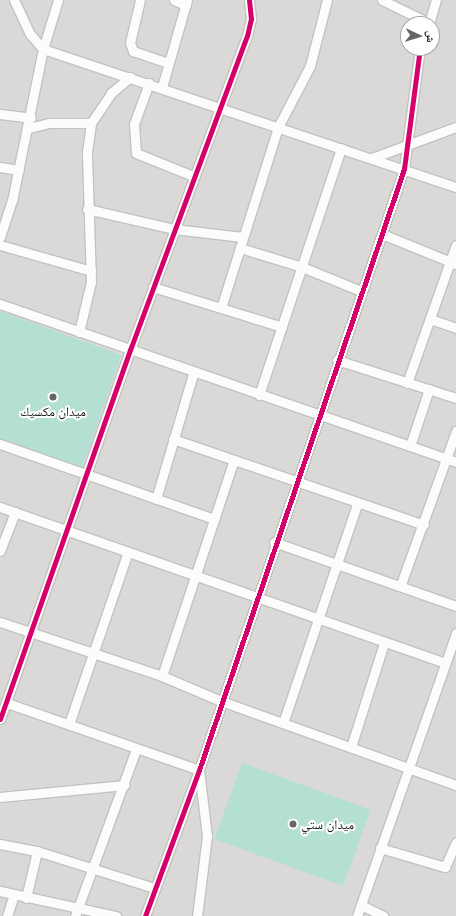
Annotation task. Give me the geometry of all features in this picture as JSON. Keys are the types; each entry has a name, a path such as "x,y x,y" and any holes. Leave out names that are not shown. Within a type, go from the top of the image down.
{"street":[{"path":"14,0 30,34 43,49 219,106 456,187"},
{"path":"0,237 19,170 31,118 43,49 58,0"},
{"path":"140,0 130,43 134,51 168,63"},
{"path":"162,87 187,2 174,0"},
{"path":"0,719 32,632 85,475 130,350 219,106 247,36 251,19 249,0"},
{"path":"221,308 278,127 310,66 327,0"},
{"path":"382,0 413,16"},
{"path":"431,16 436,0"},
{"path":"145,916 154,888 199,770 220,701 274,542 297,480 337,360 404,169 419,56"},
{"path":"79,332 91,271 87,209 86,152 91,123 111,93 130,77"},
{"path":"149,83 134,124 136,153 193,176"},
{"path":"0,114 31,118"},
{"path":"28,128 49,123 91,123"},
{"path":"372,158 406,148 456,127"},
{"path":"259,396 341,148"},
{"path":"0,167 19,170"},
{"path":"87,209 174,229 243,236"},
{"path":"382,234 453,263"},
{"path":"0,245 91,271"},
{"path":"407,383 430,319 453,263 456,246"},
{"path":"240,248 302,267 361,291"},
{"path":"153,287 282,327"},
{"path":"0,304 193,374 456,462"},
{"path":"430,319 456,328"},
{"path":"337,360 456,398"},
{"path":"156,499 193,374"},
{"path":"410,446 429,389"},
{"path":"401,584 424,525 456,431"},
{"path":"174,439 297,480 424,525"},
{"path":"0,444 214,519"},
{"path":"162,676 234,460"},
{"path":"283,723 339,563 358,502"},
{"path":"0,507 256,596 384,643 446,663"},
{"path":"0,551 15,512"},
{"path":"274,542 401,584 456,606"},
{"path":"70,724 93,652 128,552"},
{"path":"0,622 162,676 220,701 456,785"},
{"path":"357,916 456,636"},
{"path":"351,747 384,643"},
{"path":"6,703 199,770"},
{"path":"76,912 136,749"},
{"path":"197,916 207,836 199,770"},
{"path":"0,797 124,785"},
{"path":"380,848 445,867 456,842"},
{"path":"0,844 37,851 154,888"},
{"path":"26,898 37,851"},
{"path":"0,891 76,912 116,916"},
{"path":"7,916 14,895"},
{"path":"361,905 384,916"}],"shaded area":[{"path":"0,0 456,0 456,916 0,916"}],"green space":[{"name":"ميدان مكسيك","path":"0,311 121,355 82,468 0,439"},
{"name":"ميدان ستي","path":"242,763 371,810 343,886 214,839"}],"cycle path":[{"path":"0,719 130,350 247,36 251,19 249,0"},
{"path":"145,916 199,770 404,169 419,56"}],"place":[{"name":"ميدان مكسيك","path":"53,397"},
{"name":"ميدان ستي","path":"293,824"}]}
